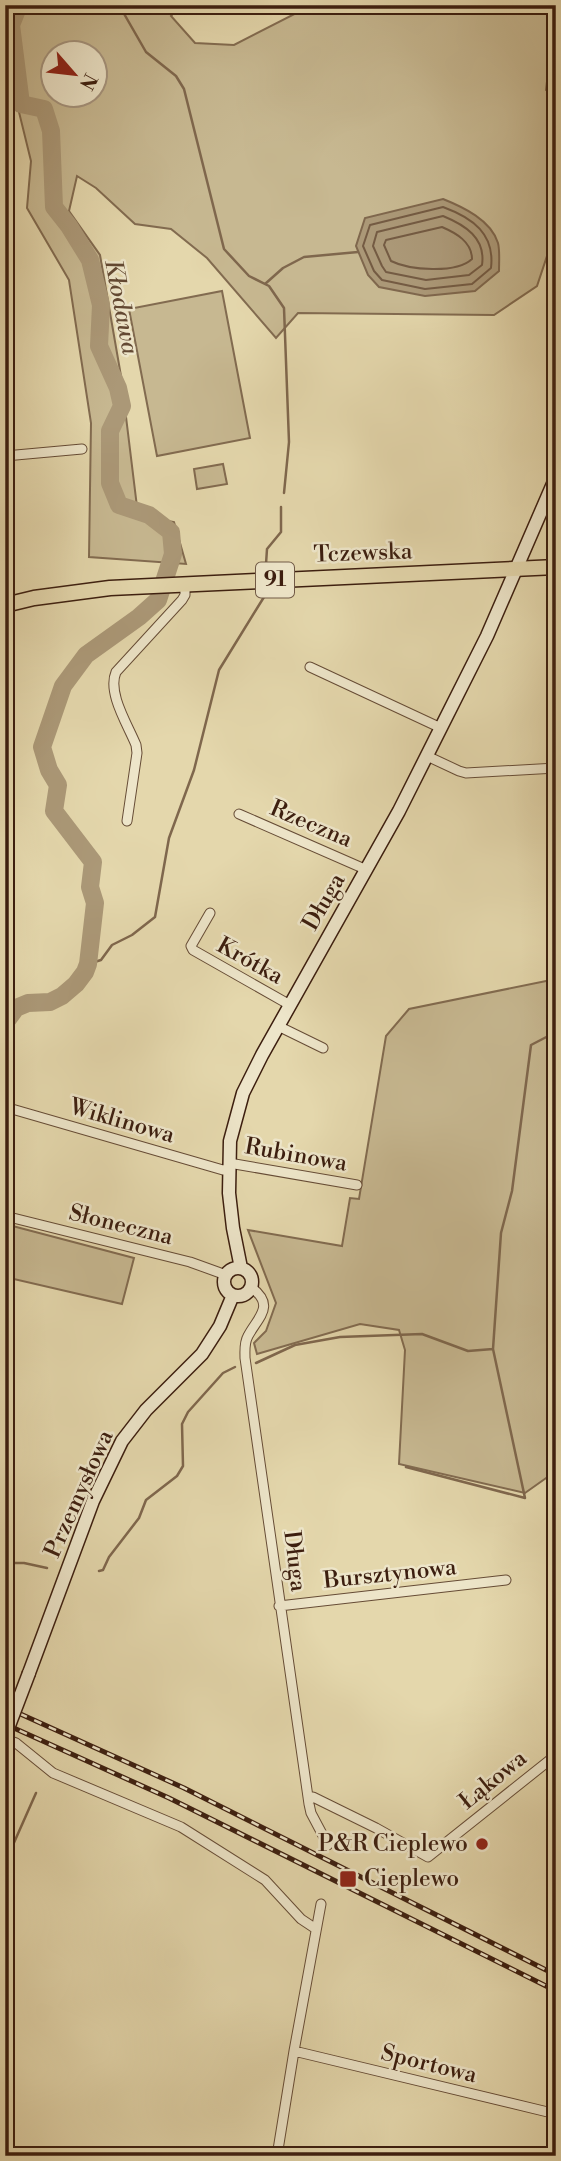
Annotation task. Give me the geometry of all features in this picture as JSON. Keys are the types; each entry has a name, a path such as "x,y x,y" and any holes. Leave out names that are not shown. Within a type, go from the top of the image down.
{"main road":[{"name":"Tczewska","path":"5,606 70,592 151,585 556,567"}],"street":[{"path":"5,456 82,449"},
{"name":"Długa","path":"328,1845 311,1813 308,1797 245,1358 246,1338 258,1324 263,1306 258,1292 251,1287 251,1278 240,1268 231,1215 229,1166 234,1123 243,1093 427,756 487,636 556,477"},
{"path":"127,821 137,753 114,692 113,678 182,600 185,595 180,584"},
{"path":"310,667 441,728"},
{"path":"427,756 466,773 556,768"},
{"name":"Rzeczna","path":"239,814 366,870"},
{"name":"Krótka","path":"210,913 191,946 192,950 290,1005"},
{"path":"278,1026 323,1048"},
{"name":"Wiklinowa","path":"5,1107 223,1170 229,1166"},
{"name":"Rubinowa","path":"229,1166 357,1185"},
{"name":"Słoneczna","path":"5,1216 190,1262 226,1275"},
{"path":"240,1268 226,1275 225,1287 233,1295 244,1295 251,1287"},
{"name":"Przemysłowa","path":"5,1738 93,1501 122,1441 146,1410 202,1354 220,1326 233,1295"},
{"name":"Bursztynowa","path":"279,1606 506,1580"},
{"path":"5,1738 16,1743 53,1773 181,1828 265,1880 301,1919 316,1928"},
{"name":"Łąkowa","path":"308,1797 376,1828 428,1857 556,1755"},
{"path":"277,2156 321,1904"},
{"name":"Sportowa","path":"294,2051 556,2114"},
{"path":"5,2154 14,2156"}],"shaded area":[{"path":"5,5 180,5 171,16 195,43 234,45 312,5 556,5 556,48 549,64 546,90 555,96 549,87 551,62 556,52 556,229 537,286 494,315 298,313 276,338 207,258 171,229 135,224 96,188 77,176 69,211 100,255 121,376 138,515 174,522 186,564 89,557 91,423 69,280 27,208 31,161 5,55"},
{"path":"222,291 250,438 157,456 129,309"},
{"path":"223,464 227,484 197,489 194,469"},
{"path":"556,979 556,1471 525,1493 399,1464 405,1350 399,1330 360,1324 257,1354 254,1343 266,1331 276,1303 248,1230 342,1246 350,1198 359,1199 386,1036 409,1009"},
{"path":"5,1224 134,1258 122,1304 5,1277"}],"water":[{"path":"443,199 467,210 489,228 498,243 499,271 475,291 425,296 379,287 368,275 356,246 365,218"}],"waterway":[{"name":"Kłodawa","path":"5,1023 16,1008 28,1003 50,1002 62,996 76,984 88,964 95,903 90,887 93,862 54,811 58,785 49,770 42,747 63,686 86,655 158,600 173,554 171,532 149,515 119,505 110,483 110,431 122,406 118,388 99,346 101,305 90,260 54,207 51,131 44,109 21,104 11,25 19,5"},
{"name":"Kłodawa","path":"119,5 146,52 176,76 184,89 224,249 249,276 269,286 284,308 289,442 284,493"},
{"path":"265,284 283,268 304,257 358,252"},
{"name":"Kłodawa","path":"266,564 267,549 281,532 281,507"},
{"name":"Kłodawa","path":"88,964 101,960 112,945 132,935 155,917 169,838 194,770 219,670 264,597"},
{"path":"256,1363 295,1345 340,1337 422,1334 468,1351 493,1349 501,1233 512,1191 531,1045 556,1032"},
{"path":"406,1467 525,1498 493,1349"},
{"path":"99,1571 103,1570 109,1557 139,1518 146,1500 177,1476 183,1466 182,1424 188,1412 223,1373 235,1367"},
{"path":"5,1563 24,1563 47,1568"},
{"path":"5,1863 36,1793"}],"railway":[{"path":"5,1707 184,1788 556,1975"},
{"path":"5,1724 169,1798 556,1991"}],"place":[{"name":"P&R Cieplewo","path":"482,1844"},
{"name":"Cieplewo","path":"348,1879"}]}
